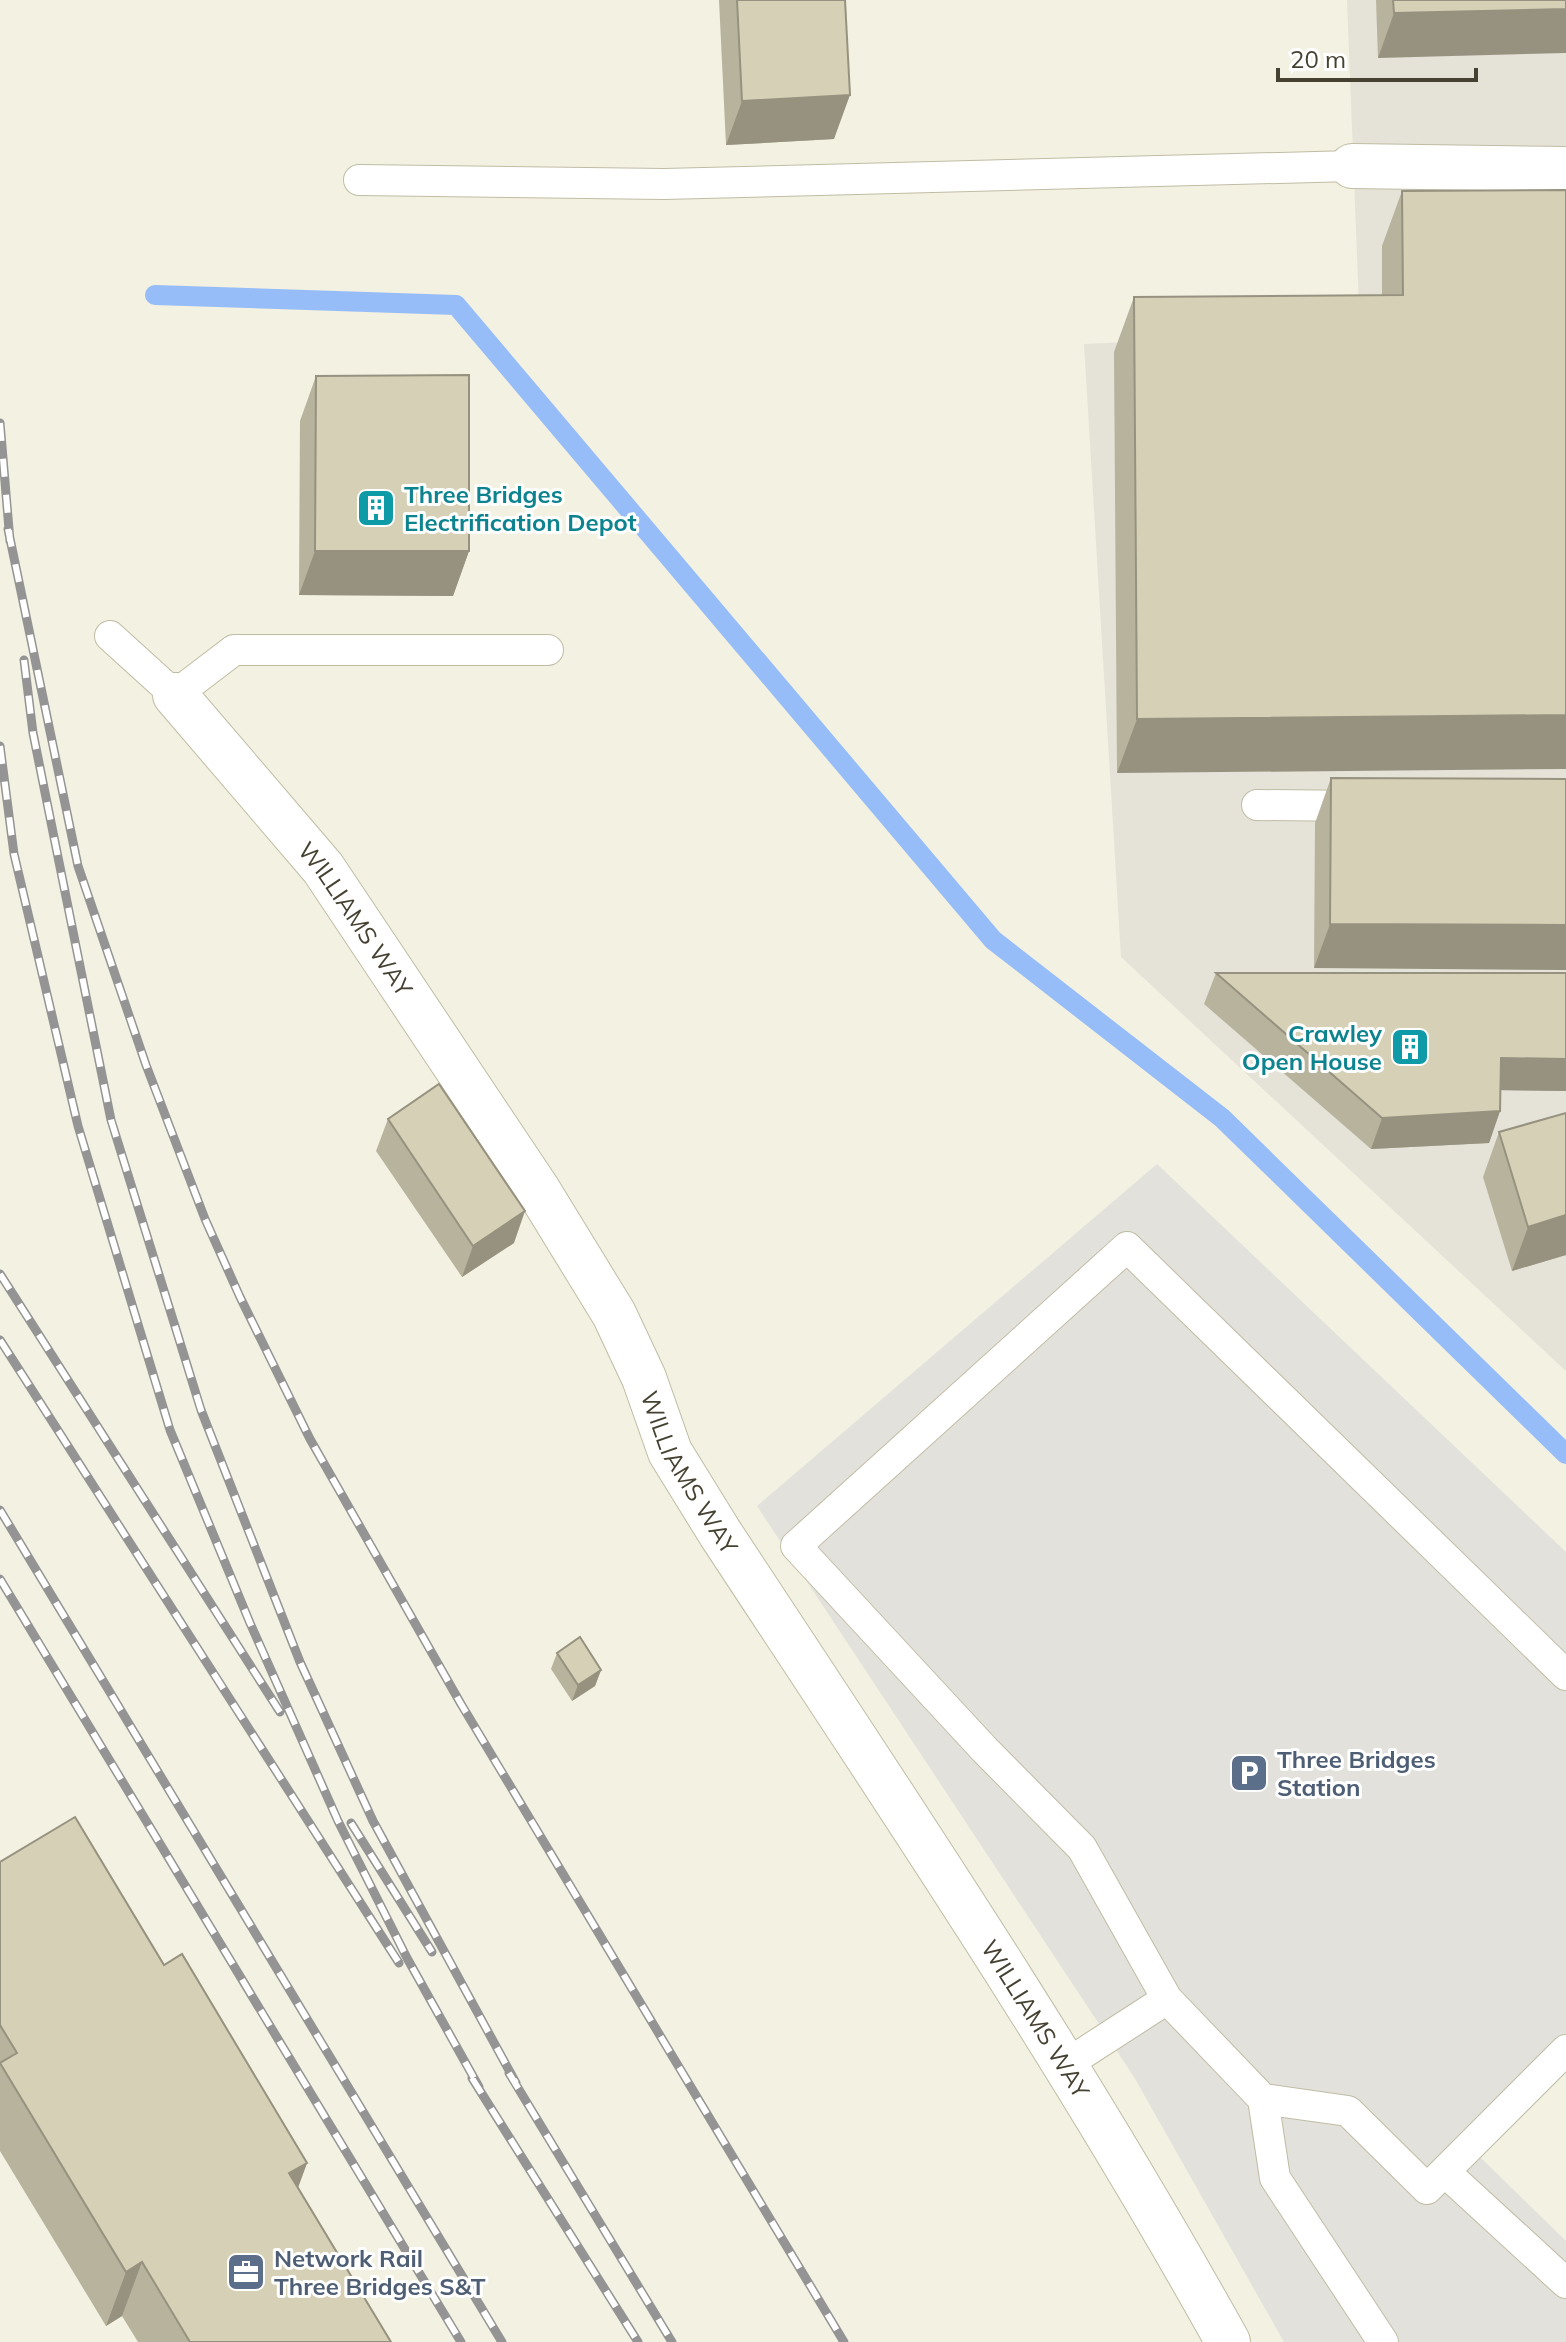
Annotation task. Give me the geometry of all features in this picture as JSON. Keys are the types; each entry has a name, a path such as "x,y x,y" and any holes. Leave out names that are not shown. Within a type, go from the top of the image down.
{"street":[{"path":"1352,166 1566,169"},
{"name":"WILLIAMS WAY","path":"175,695 323,868 538,1190 614,1314 644,1378 670,1452 1065,2065 1154,2209 1228,2342"}],"lane":[{"path":"359,180 664,184 1352,166"},
{"name":"WILLIAMS WAY","path":"110,636 175,695"},
{"path":"175,695 234,650 548,650"},
{"path":"1257,805 1396,806"},
{"path":"1383,2342 1275,2178 1263,2099 1167,1999 1082,1848 985,1750 796,1546 1127,1247 1566,1675"},
{"path":"1065,2065 1167,1999"},
{"path":"1263,2099 1348,2111 1427,2189 1566,2050"},
{"path":"1445,2172 1566,2283"}],"shaded area":[{"path":"1347,0 1566,0 1566,1371 1121,957 1084,344 1360,332"},
{"name":"Three Bridges Station","path":"1157,1164 1566,1552 1566,2069 1480,2157 1566,2241 1566,2342 1284,2342 1134,2077 757,1506"}],"building":[{"path":"737,0 845,0 850,95 742,101"},
{"path":"1393,0 1566,0 1566,9 1394,13"},
{"path":"1566,190 1566,715 1137,719 1134,297 1403,295 1402,191"},
{"name":"Three Bridges Electrification Depot","path":"469,375 469,551 315,551 316,376"},
{"path":"1331,778 1566,779 1566,925 1330,924"},
{"name":"Crawley Open House","path":"1216,973 1566,973 1566,1059 1501,1058 1500,1111 1382,1118"},
{"path":"439,1084 525,1211 473,1246 388,1119"},
{"path":"1566,1113 1566,1215 1528,1227 1499,1132"},
{"path":"580,1637 601,1670 578,1685 557,1653"},
{"path":"75,1817 164,1965 182,1954 307,2163 289,2173 391,2342 190,2342 142,2262 126,2272 0,2063 17,2053 0,2025 0,1862"}],"waterway":[{"path":"155,295 456,305 993,940 1222,1118 1566,1454"}],"railway":[{"path":"0,423 10,541"},
{"path":"8,529 78,866 146,1065 205,1219 240,1297 310,1439 461,1704 844,2342"},
{"path":"24,660 33,733 111,1120 201,1410 300,1662 373,1821 516,2083"},
{"path":"0,746 14,854 78,1126 170,1430 250,1623 338,1821 407,1958 479,2087"},
{"path":"0,1274 280,1712"},
{"path":"0,1340 399,1963"},
{"path":"0,1510 502,2342"},
{"path":"0,1579 461,2342"},
{"path":"351,1823 432,1952"},
{"path":"509,2073 672,2342"},
{"path":"472,2078 638,2342"}],"place":[{"name":"Three Bridges Electrification Depot","path":"376,508"},
{"name":"Crawley Open House","path":"1410,1047"},
{"name":"Three Bridges Station","path":"1249,1773"},
{"name":"Network Rail Three Bridges S&T","path":"246,2272"}]}
